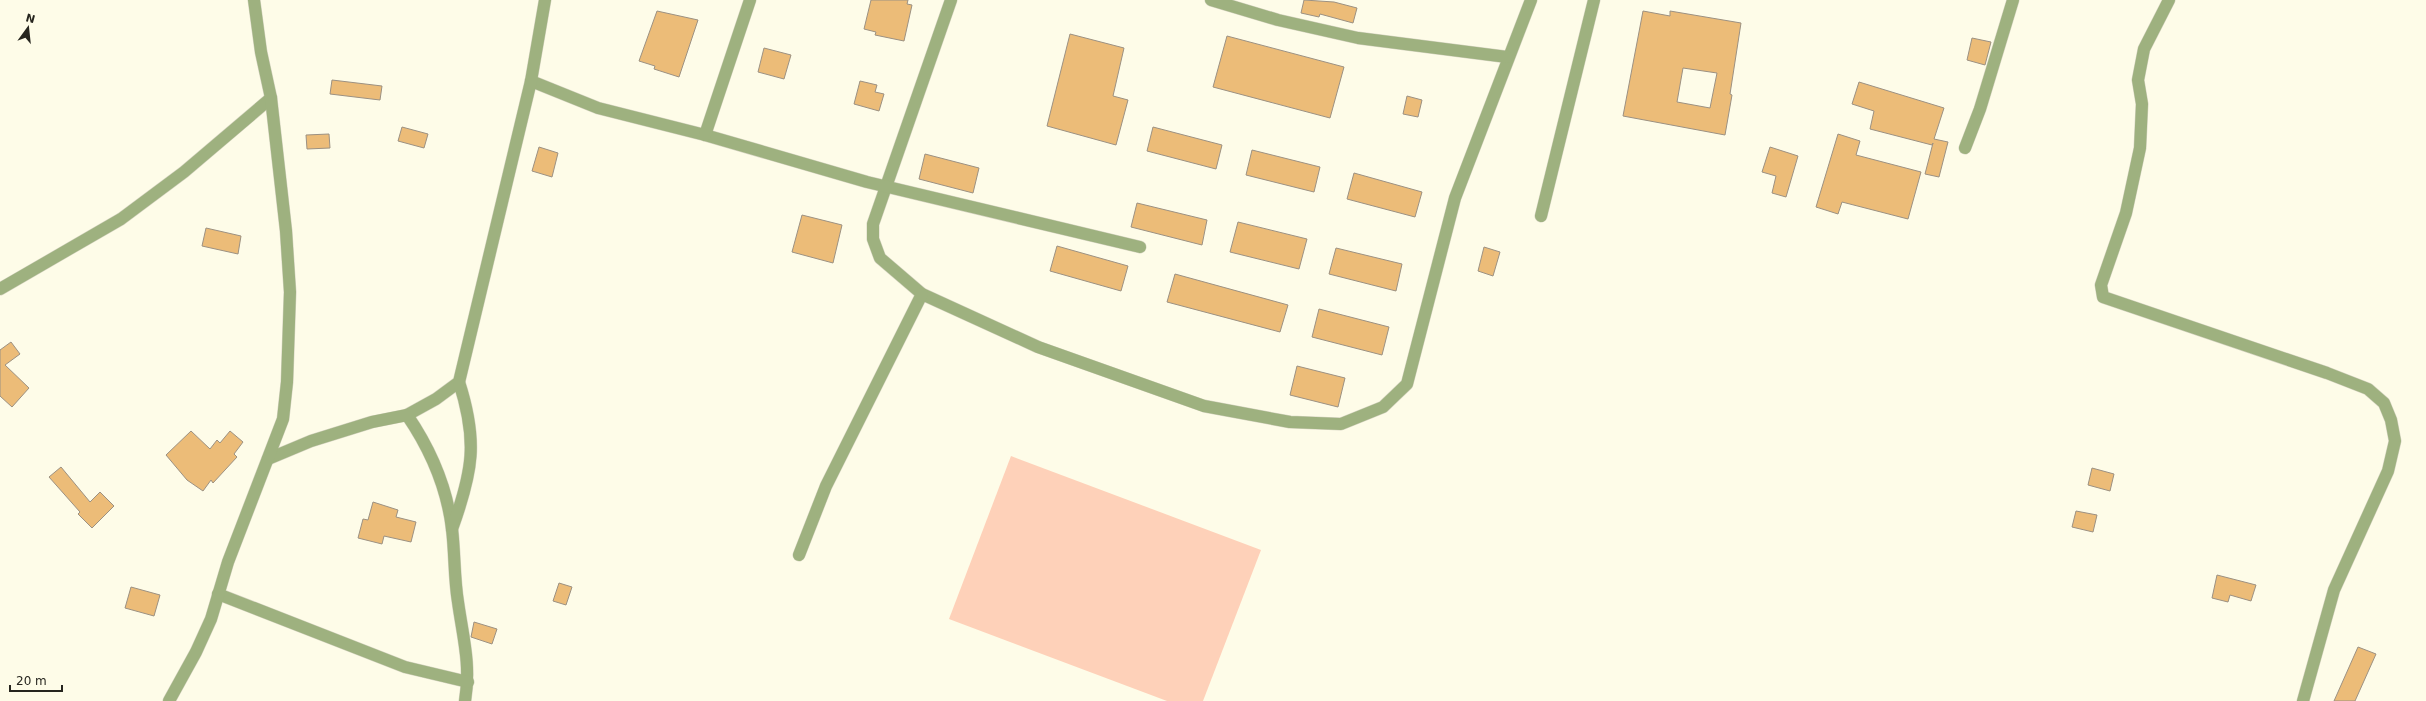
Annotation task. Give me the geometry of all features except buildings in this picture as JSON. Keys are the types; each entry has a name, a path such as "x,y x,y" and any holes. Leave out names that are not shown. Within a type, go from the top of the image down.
{"street":[{"path":"169,701 196,652 211,619 228,562 283,419 287,382 290,292 286,231 271,98 261,52 254,0"},
{"path":"452,529 464,495 472,462 471,422 459,382 531,81 544,0"},
{"path":"706,135 750,0"},
{"path":"951,0 884,187 873,224 873,239 880,258 922,294 1038,346 1204,406 1290,422 1341,424 1383,407 1407,384 1455,198 1507,57 1531,0"},
{"path":"1211,0 1278,20 1358,38 1507,57"},
{"path":"1541,216 1594,0"},
{"path":"1965,148 1980,110 2012,0"},
{"path":"2169,0 2144,49 2138,80 2142,104 2140,148 2126,213 2101,285 2101,293 2103,296 2327,373 2368,389 2384,403 2391,420 2395,441 2388,471 2334,590 2303,701"},
{"path":"531,81 598,108 706,135 884,187 1140,247"},
{"path":"0,289 121,218 184,172 271,98"},
{"path":"799,555 826,486 922,294"},
{"path":"268,459 311,441 372,422 407,415 436,399 459,382"},
{"path":"407,415 429,449 437,469 452,529 458,601 468,663 468,682 465,701"},
{"path":"218,594 405,667 468,682"}],"shaded area":[{"path":"1011,456 1261,550 1203,701 1167,701 949,619"}]}
